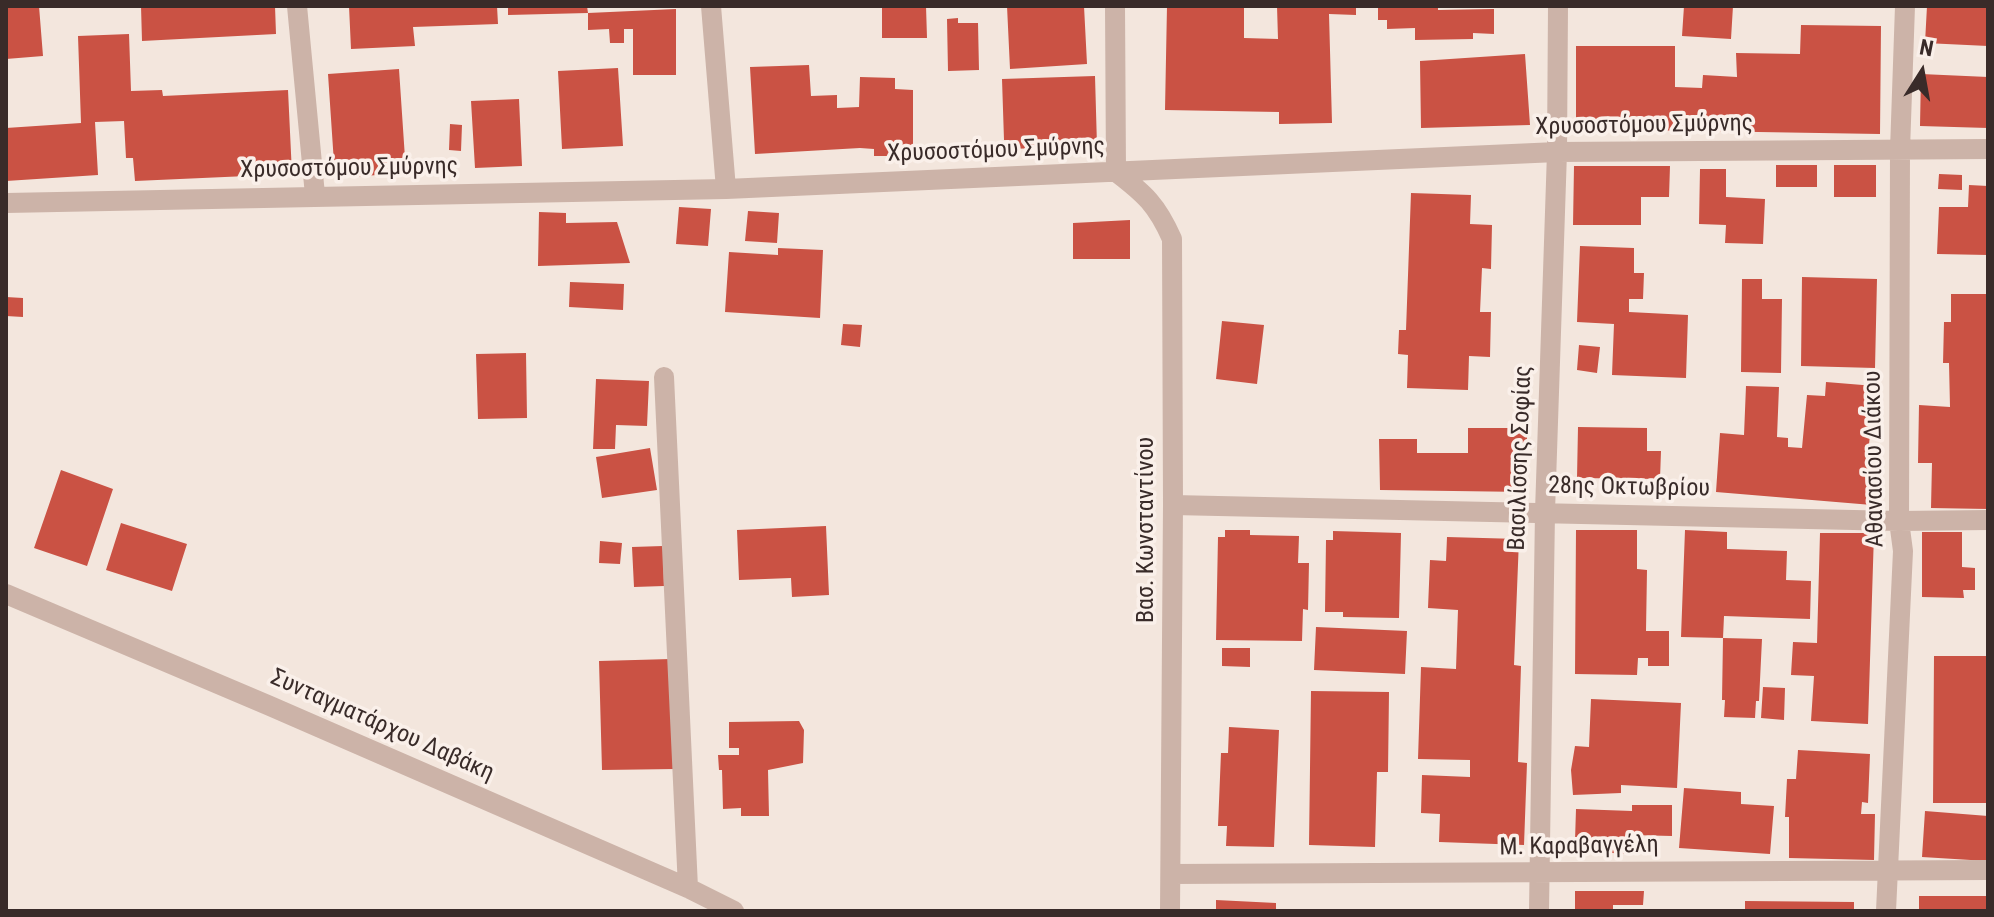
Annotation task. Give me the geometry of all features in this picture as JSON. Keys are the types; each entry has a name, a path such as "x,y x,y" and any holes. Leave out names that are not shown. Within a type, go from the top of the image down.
{"street":[{"path":"297,6 315,195"},
{"path":"711,6 726,189"},
{"path":"1115,6 1116,172"},
{"name":"Βασιλίσσης Σοφίας","path":"1539,911 1558,6"},
{"name":"Αθανασίου Διάκου","path":"1886,911 1903,551 1899,521 1900,150 1905,6"},
{"name":"Χρυσοστόμου Σμύρνης","path":"6,203 726,189 1557,152 1988,149"},
{"name":"Βασ. Κωνσταντίνου","path":"1116,172 1142,192 1161,214 1172,239 1170,911"},
{"path":"664,377 688,888"},
{"name":"28ης Οκτωβρίου","path":"1173,505 1899,521 1988,520"},
{"name":"Συνταγματάρχου Δαβάκη","path":"6,594 688,888 734,911"},
{"name":"Μ. Καραβαγγέλη","path":"1171,874 1988,870"}],"building":[{"path":"6,6 39,6 43,56 6,59"},
{"path":"141,6 275,6 276,34 142,41"},
{"path":"349,6 497,6 498,24 413,27 415,46 351,49"},
{"path":"508,6 587,6 588,13 508,15"},
{"path":"882,6 926,6 927,38 882,38"},
{"path":"1007,6 1084,6 1087,64 1010,69"},
{"path":"1167,6 1244,6 1244,38 1278,39 1277,6 1356,6 1356,15 1329,14 1332,123 1279,124 1279,112 1165,110"},
{"path":"1378,6 1438,6 1438,10 1494,9 1494,34 1473,33 1473,39 1415,40 1415,28 1387,29 1387,20 1378,20"},
{"path":"1684,6 1733,6 1731,39 1682,36"},
{"path":"1927,6 1988,6 1988,46 1925,43"},
{"path":"676,9 676,75 633,75 633,29 624,29 624,43 610,43 609,29 588,30 588,13"},
{"path":"958,18 958,23 978,23 979,70 948,71 947,19"},
{"path":"1801,25 1881,26 1880,134 1576,129 1576,46 1675,46 1675,87 1702,88 1703,75 1737,77 1736,53 1800,54"},
{"path":"129,34 131,91 162,90 163,96 288,90 292,174 135,181 133,158 126,158 124,121 95,122 98,175 6,181 6,128 81,123 78,36"},
{"path":"1525,54 1530,125 1421,128 1420,61"},
{"path":"809,65 811,96 837,95 837,108 859,107 860,77 895,78 895,89 913,90 913,156 874,156 874,149 860,148 755,154 750,67"},
{"path":"618,68 623,146 562,149 558,71"},
{"path":"399,69 406,173 335,178 328,74"},
{"path":"1921,74 1988,77 1988,128 1920,126"},
{"path":"1095,76 1097,146 1010,149 1009,140 1004,140 1002,79"},
{"path":"519,99 522,166 475,168 471,101"},
{"path":"450,124 462,125 461,151 449,150"},
{"path":"1776,165 1817,165 1817,187 1776,187"},
{"path":"1834,165 1876,165 1876,197 1834,197"},
{"path":"1574,166 1670,166 1669,197 1641,197 1641,225 1573,225"},
{"path":"1700,169 1726,169 1726,197 1765,199 1763,244 1725,243 1726,225 1699,224"},
{"path":"1939,174 1962,175 1962,190 1938,189"},
{"path":"1969,185 1988,186 1988,255 1937,254 1939,207 1968,207"},
{"path":"1411,193 1471,195 1470,224 1492,225 1491,269 1482,268 1480,312 1491,312 1490,357 1469,356 1468,390 1407,388 1408,355 1398,354 1399,330 1406,330"},
{"path":"679,207 711,209 708,246 676,244"},
{"path":"748,211 779,213 777,243 745,241"},
{"path":"539,212 566,213 566,223 617,222 630,263 538,266"},
{"path":"1130,220 1130,259 1073,259 1073,223"},
{"path":"1580,246 1634,248 1634,273 1644,273 1643,299 1629,299 1629,312 1688,315 1686,378 1612,375 1614,324 1577,322"},
{"path":"778,248 823,250 820,318 725,312 729,252 778,255"},
{"path":"1802,277 1877,279 1875,368 1801,366"},
{"path":"1742,279 1762,279 1762,299 1782,299 1781,373 1741,372"},
{"path":"570,282 624,284 623,310 569,307"},
{"path":"1951,294 1988,294 1988,509 1931,508 1932,463 1918,463 1919,405 1950,407 1949,363 1943,363 1944,322 1951,322"},
{"path":"6,297 23,298 23,317 6,316"},
{"path":"1222,321 1264,325 1257,384 1216,379"},
{"path":"843,324 862,325 860,347 841,345"},
{"path":"1579,345 1600,347 1597,373 1577,370"},
{"path":"526,353 527,418 478,419 476,354"},
{"path":"596,379 649,381 647,426 616,425 615,449 593,449"},
{"path":"1826,382 1875,386 1868,454 1876,454 1872,505 1716,492 1720,433 1744,435 1746,386 1779,387 1777,437 1788,438 1788,447 1802,448 1807,395 1825,396"},
{"path":"1578,427 1647,428 1647,451 1661,451 1660,479 1577,478"},
{"path":"1468,428 1527,428 1527,492 1380,490 1379,439 1417,439 1417,453 1468,453"},
{"path":"650,448 657,490 602,498 596,457"},
{"path":"61,470 113,489 87,566 34,548"},
{"path":"121,523 187,544 172,591 106,570"},
{"path":"826,526 829,595 792,597 791,578 739,580 737,530"},
{"path":"1225,530 1250,530 1250,535 1299,536 1298,563 1309,563 1308,610 1303,609 1302,641 1216,640 1218,537 1225,537"},
{"path":"1576,530 1637,530 1637,569 1647,570 1646,631 1669,631 1669,666 1648,666 1648,658 1638,658 1637,675 1575,674"},
{"path":"1685,530 1727,532 1727,549 1787,551 1786,580 1811,581 1810,619 1724,616 1723,638 1681,637"},
{"path":"1333,531 1401,533 1399,618 1343,617 1343,612 1325,612 1326,540 1333,540"},
{"path":"1922,532 1962,532 1962,567 1975,568 1975,590 1963,590 1964,598 1922,597"},
{"path":"1820,533 1874,533 1868,724 1811,721 1814,676 1791,675 1793,642 1817,643"},
{"path":"1447,537 1519,539 1514,665 1521,666 1518,762 1527,763 1524,845 1439,842 1440,814 1421,813 1422,775 1470,777 1470,760 1418,759 1421,667 1456,669 1458,610 1428,608 1430,560 1446,561"},
{"path":"600,541 622,543 620,564 599,563"},
{"path":"663,546 664,586 634,587 632,547"},
{"path":"1316,627 1407,631 1405,674 1314,670"},
{"path":"1723,638 1762,639 1759,701 1756,701 1755,718 1724,717"},
{"path":"1222,648 1250,648 1250,667 1222,666"},
{"path":"1934,656 1988,656 1988,803 1933,803"},
{"path":"671,659 675,769 602,770 599,661"},
{"path":"1763,687 1785,688 1784,720 1761,718"},
{"path":"1311,691 1389,692 1388,772 1377,772 1375,847 1309,845"},
{"path":"1591,699 1681,703 1677,788 1621,785 1621,793 1573,795 1571,770 1575,746 1589,747"},
{"path":"799,721 804,730 803,763 768,770 769,816 741,816 741,808 723,809 722,770 719,770 718,755 739,755 739,748 729,748 729,722"},
{"path":"1229,727 1279,730 1274,847 1226,846 1227,826 1218,826 1221,753 1228,753"},
{"path":"1798,750 1870,754 1868,803 1862,802 1861,814 1875,814 1874,860 1789,858 1789,817 1785,817 1787,779 1796,779"},
{"path":"1684,788 1741,792 1741,804 1774,806 1770,854 1679,848"},
{"path":"1632,805 1672,805 1672,836 1632,835 1630,854 1612,853 1613,843 1575,841 1576,809 1632,811"},
{"path":"1925,811 1988,816 1987,861 1922,857"},
{"path":"1575,891 1644,891 1643,905 1613,905 1613,911 1575,911"},
{"path":"1919,896 1988,896 1988,911 1919,911"},
{"path":"1216,900 1276,903 1276,911 1216,911"},
{"path":"1745,901 1854,902 1854,911 1745,911"}]}
